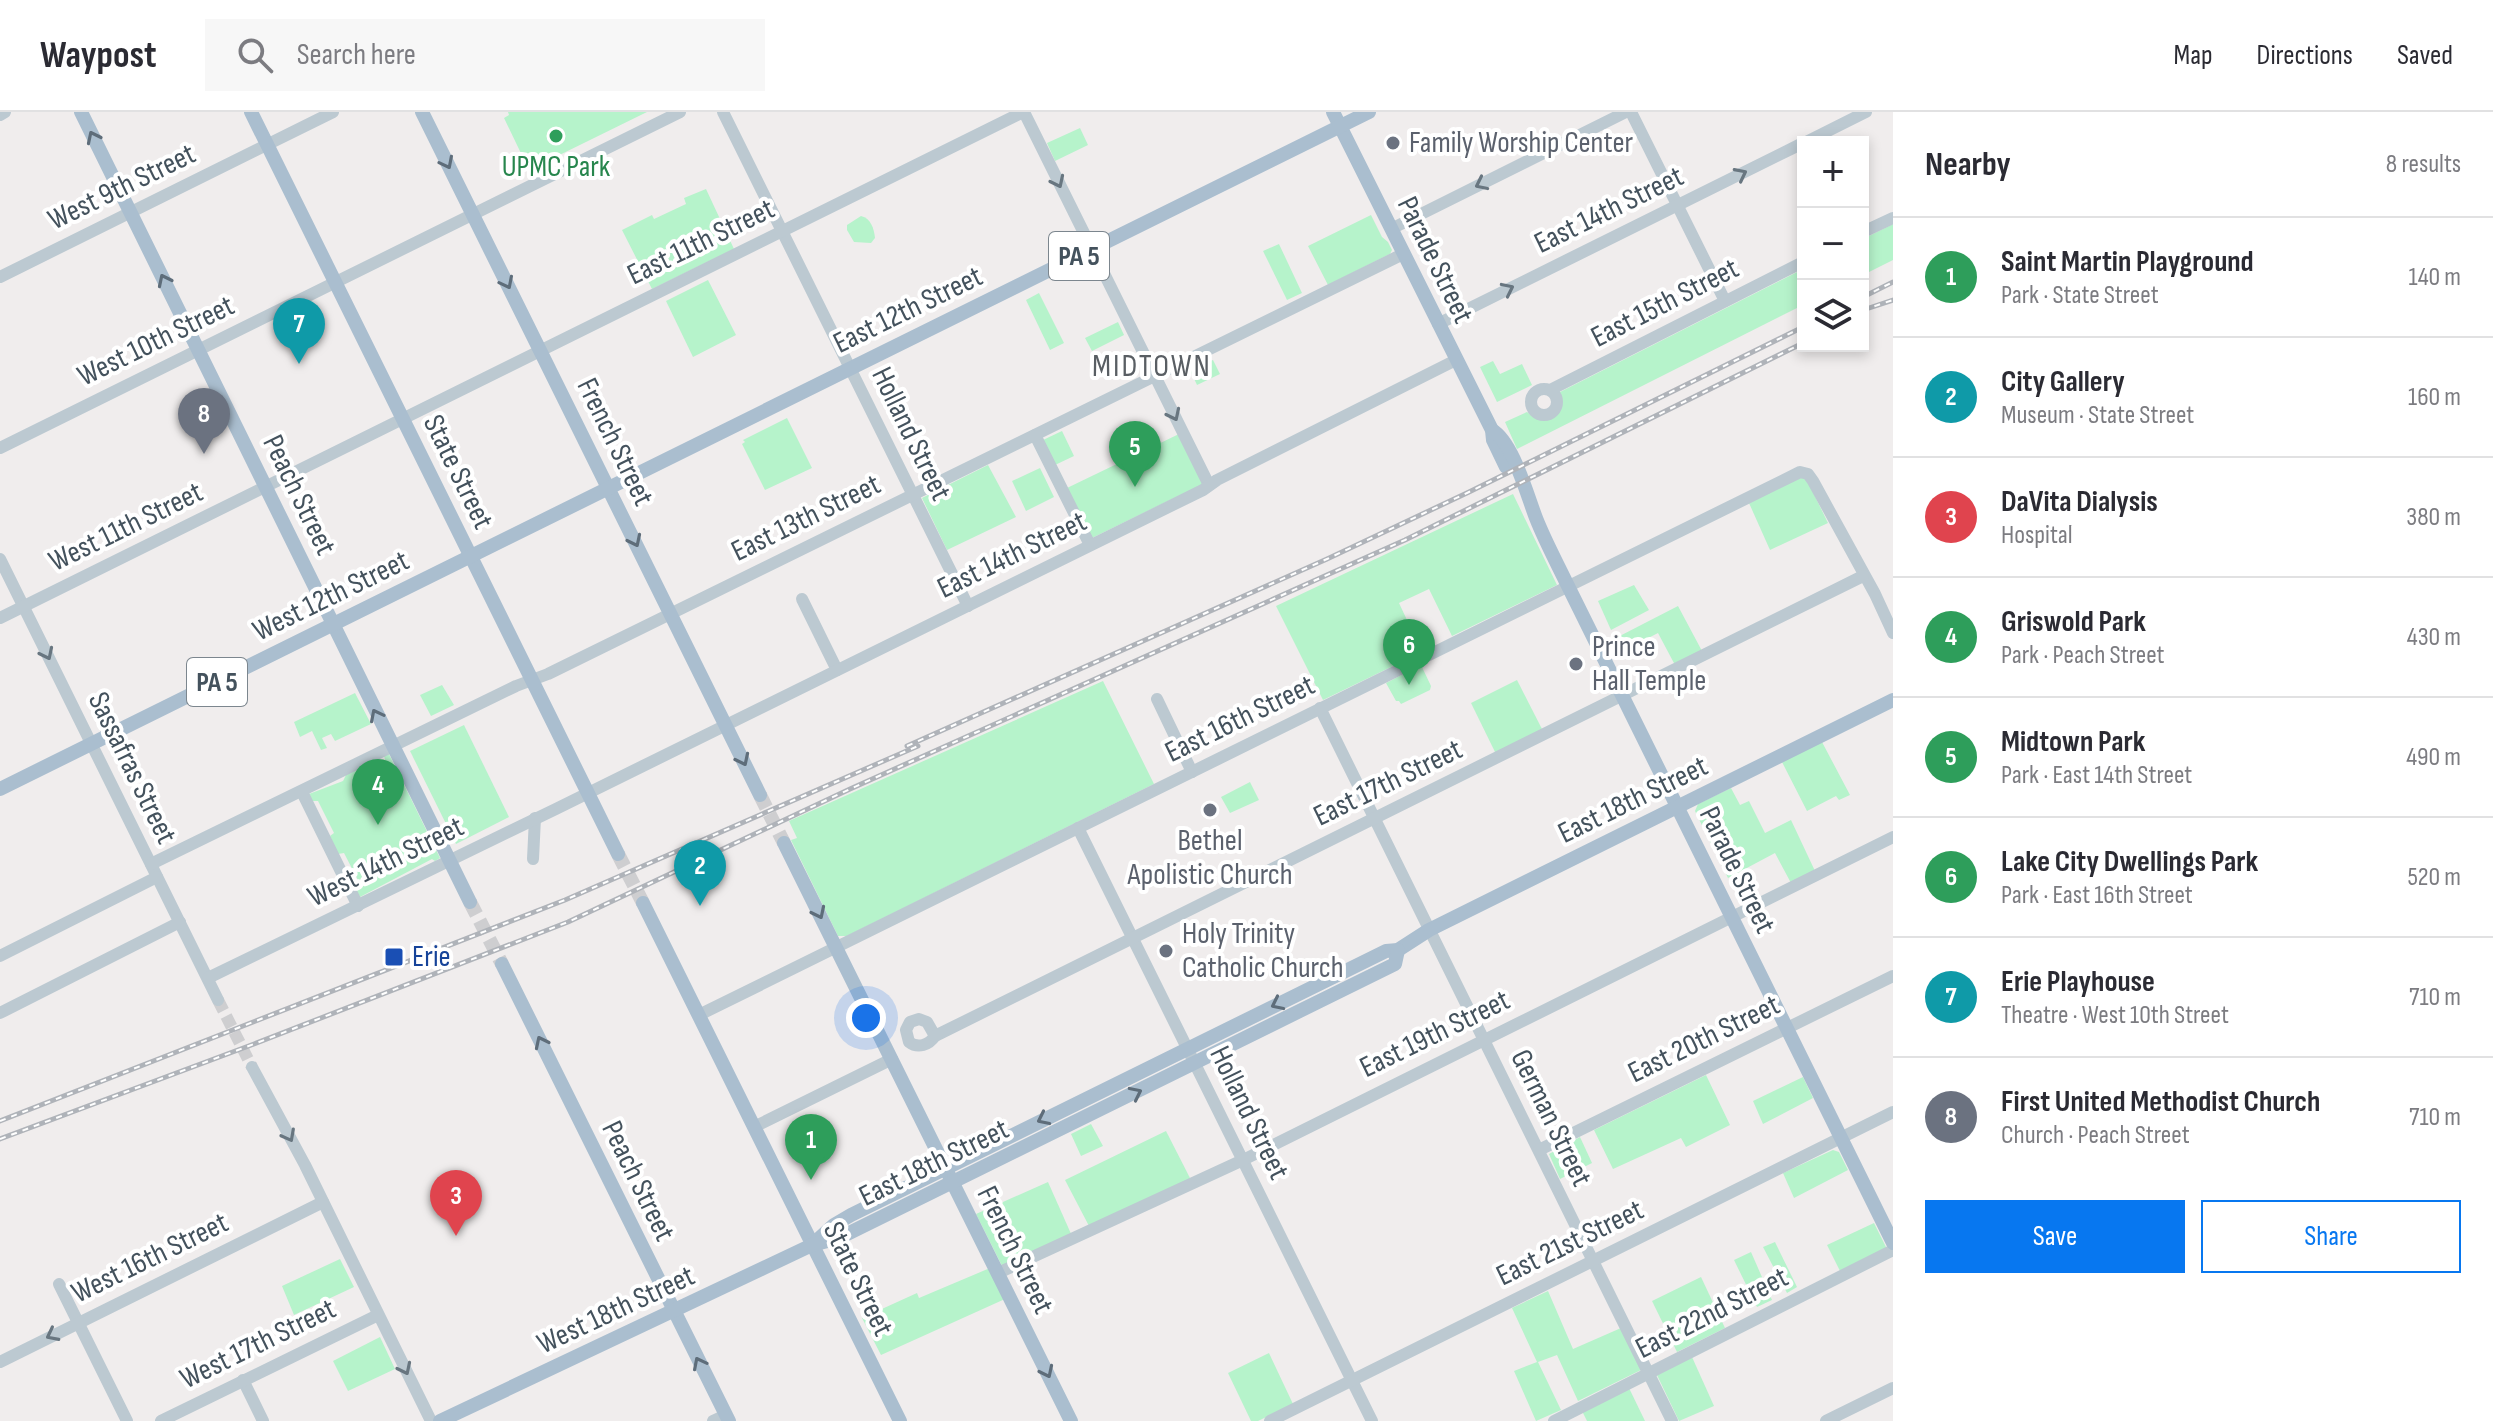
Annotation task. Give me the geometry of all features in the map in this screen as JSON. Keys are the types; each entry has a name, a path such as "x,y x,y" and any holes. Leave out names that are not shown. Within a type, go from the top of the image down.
{"main road":[{"name":"Peach Street","path":"81,112 470,902"},
{"name":"State Street","path":"251,112 618,854"},
{"name":"French Street","path":"422,112 760,795"},
{"name":"Parade Street","path":"1333,112 1492,430 1501,435 1568,586 1893,1243"},
{"name":"East 12th Street","path":"470,556 1369,112"},
{"name":"West 12th Street","path":"0,789 470,556"},
{"name":"East 18th Street","path":"812,1245 834,1225 851,1215 945,1167 1386,951 1398,950 1429,930 1893,700"},
{"name":"French Street","path":"784,843 1071,1421"},
{"name":"State Street","path":"643,903 900,1421"},
{"name":"East 18th Street","path":"812,1245 839,1238 1395,964 1398,950"},
{"name":"Peach Street","path":"502,964 723,1419"},
{"name":"West 18th Street","path":"440,1421 812,1245"}],"street":[{"name":"West 9th Street","path":"0,277 333,112"},
{"name":"West 10th Street","path":"0,448 680,112"},
{"name":"Holland Street","path":"723,112 968,606"},
{"name":"East 11th Street","path":"403,419 1023,112"},
{"path":"1023,112 1209,485"},
{"path":"1391,229 1629,112 1725,301"},
{"name":"East 14th Street","path":"1818,136 1866,112"},
{"name":"East 14th Street","path":"1438,324 1797,146"},
{"path":"1869,229 1893,218"},
{"name":"East 13th Street","path":"151,864 671,614 1403,254"},
{"name":"East 15th Street","path":"1550,390 1797,265"},
{"name":"East 14th Street","path":"589,793 1456,360"},
{"name":"West 11th Street","path":"0,618 403,419"},
{"path":"1035,435 1090,545"},
{"name":"East 16th Street","path":"699,1015 1800,472 1806,473 1813,481 1863,576"},
{"name":"Sassafras Street","path":"0,559 218,1000"},
{"path":"1863,576 1893,633"},
{"name":"East 17th Street","path":"935,1036 1863,576"},
{"path":"802,599 837,670"},
{"path":"1157,699 1192,772"},
{"name":"German Street","path":"1320,708 1672,1421"},
{"path":"302,792 358,906"},
{"name":"West 14th Street","path":"208,978 589,793"},
{"path":"533,859 535,818"},
{"name":"Holland Street","path":"1078,828 1372,1421"},
{"name":"East 19th Street","path":"998,1273 1243,1160 1893,837"},
{"path":"0,956 157,877"},
{"path":"0,1013 180,922"},
{"name":"East 20th Street","path":"1539,1150 1893,976"},
{"path":"754,1127 892,1059"},
{"path":"252,1067 323,1202 431,1421"},
{"name":"East 21st Street","path":"1270,1421 1893,1112"},
{"name":"West 16th Street","path":"0,1362 323,1202"},
{"name":"East 22nd Street","path":"1554,1421 1893,1250"},
{"path":"59,1284 127,1421"},
{"name":"West 17th Street","path":"161,1421 378,1315"},
{"path":"243,1380 263,1421"},
{"path":"1826,1421 1893,1388"}],"green space":[{"name":"UPMC Park","path":"508,112 647,112 529,170 504,118 509,115"},
{"path":"1080,128 1088,145 1055,161 1047,143"},
{"path":"706,189 734,249 652,289 622,230 652,215 654,219 686,204 684,198"},
{"path":"1371,215 1392,250 1390,254 1328,285 1308,246"},
{"path":"861,216 870,221 873,228 875,238 871,243 854,242 847,230 847,225"},
{"path":"1893,224 1893,260 1869,272 1869,236"},
{"path":"1279,244 1302,293 1287,300 1263,251"},
{"path":"1797,272 1797,308 1517,449 1505,422 1527,412 1535,418 1549,420 1560,409 1560,392"},
{"path":"708,280 736,335 693,357 666,301"},
{"path":"1039,293 1064,343 1050,350 1026,300"},
{"path":"1118,322 1124,335 1092,351 1085,338"},
{"path":"1213,360 1220,374 1197,385 1190,370"},
{"path":"1493,361 1500,374 1522,364 1532,385 1497,402 1480,367"},
{"path":"787,418 812,468 765,490 742,444 745,442 743,440"},
{"path":"1062,431 1074,456 1055,465 1043,440"},
{"path":"1179,434 1203,484 1092,538 1067,488"},
{"path":"988,465 1016,517 947,550 922,498"},
{"path":"1040,468 1054,497 1026,511 1012,481"},
{"path":"1798,478 1808,482 1828,523 1770,550 1749,503"},
{"path":"1513,494 1557,585 1452,636 1429,589 1399,603 1422,652 1323,700 1276,606"},
{"path":"1634,585 1649,610 1611,630 1598,601"},
{"path":"1678,606 1702,651 1675,665 1658,633 1617,654 1610,641"},
{"path":"1421,665 1430,690 1401,704 1396,701 1386,683"},
{"path":"1517,680 1543,731 1496,754 1471,703"},
{"path":"1103,681 1154,784 847,936 838,936 791,840 797,838 789,821"},
{"path":"442,685 454,705 431,716 420,695"},
{"path":"355,693 371,724 335,741 331,734 322,738 327,748 321,750 312,731 300,737 294,722"},
{"path":"464,725 509,817 456,844 410,751"},
{"path":"1822,742 1850,795 1839,800 1836,796 1807,811 1782,762"},
{"path":"389,754 440,858 432,859 360,897 354,887 359,882 344,853 338,854 330,836 334,833 318,801 312,801 309,794 343,781 346,775 354,771 360,772 385,760 384,756"},
{"path":"1250,782 1259,800 1230,813 1221,797"},
{"path":"1731,788 1740,805 1749,801 1765,833 1791,820 1815,871 1791,883 1775,853 1728,878 1695,811 1698,804"},
{"path":"1706,1075 1730,1125 1686,1147 1681,1138 1613,1169 1594,1130"},
{"path":"1803,1077 1813,1098 1763,1124 1753,1101"},
{"path":"1091,1124 1103,1146 1081,1156 1071,1134"},
{"path":"1166,1131 1191,1180 1089,1226 1065,1180"},
{"path":"1580,1137 1592,1163 1560,1179 1549,1154"},
{"path":"1833,1150 1839,1152 1848,1170 1794,1198 1783,1173"},
{"path":"1048,1182 1072,1236 1003,1268 976,1214"},
{"path":"1874,1223 1885,1249 1840,1271 1827,1245"},
{"path":"1775,1242 1797,1287 1787,1293 1763,1247"},
{"path":"1751,1252 1772,1300 1757,1307 1734,1260"},
{"path":"340,1259 354,1287 294,1315 282,1286"},
{"path":"990,1268 1005,1299 881,1355 862,1318 917,1293 919,1298"},
{"path":"1701,1277 1725,1328 1677,1352 1652,1301"},
{"path":"1548,1291 1573,1349 1621,1328 1641,1370 1578,1401 1557,1355 1538,1362 1561,1410 1536,1421 1514,1371 1537,1362 1512,1308"},
{"path":"380,1337 395,1369 348,1391 333,1361"},
{"path":"1269,1353 1293,1404 1258,1421 1251,1421 1228,1373"},
{"path":"1692,1357 1714,1406 1679,1421 1657,1375"},
{"path":"1629,1388 1645,1421 1587,1421 1582,1411"}],"tunnel":[{"path":"760,795 784,843"},
{"path":"618,854 643,903"},
{"path":"470,902 502,964"},
{"path":"218,1000 252,1067"}],"railway":[{"path":"1869,294 1893,282"},
{"path":"1869,308 1893,300"},
{"path":"907,746 1327,559 1797,330"},
{"path":"0,1139 568,922 850,789 1405,540 1797,346"},
{"path":"0,1121 565,900 918,746"}],"place":[{"name":"UPMC Park","path":"556,136"},
{"name":"Family Worship Center","path":"1393,143"},
{"name":"Erie Playhouse","path":"299,364"},
{"name":"First United Methodist Church","path":"204,454"},
{"name":"Midtown Park","path":"1135,487"},
{"name":"Prince Hall Temple","path":"1576,664"},
{"name":"Lake City Dwellings Park","path":"1409,685"},
{"name":"Bethel Apolistic Church","path":"1210,810"},
{"name":"Griswold Park","path":"378,825"},
{"name":"City Gallery","path":"700,906"},
{"name":"Holy Trinity Catholic Church","path":"1166,951"},
{"name":"Erie","path":"394,957"},
{"name":"Saint Martin Playground","path":"811,1180"},
{"name":"DaVita Dialysis","path":"456,1236"}],"district":[{"name":"MIDTOWN","path":"1152,366"}]}
